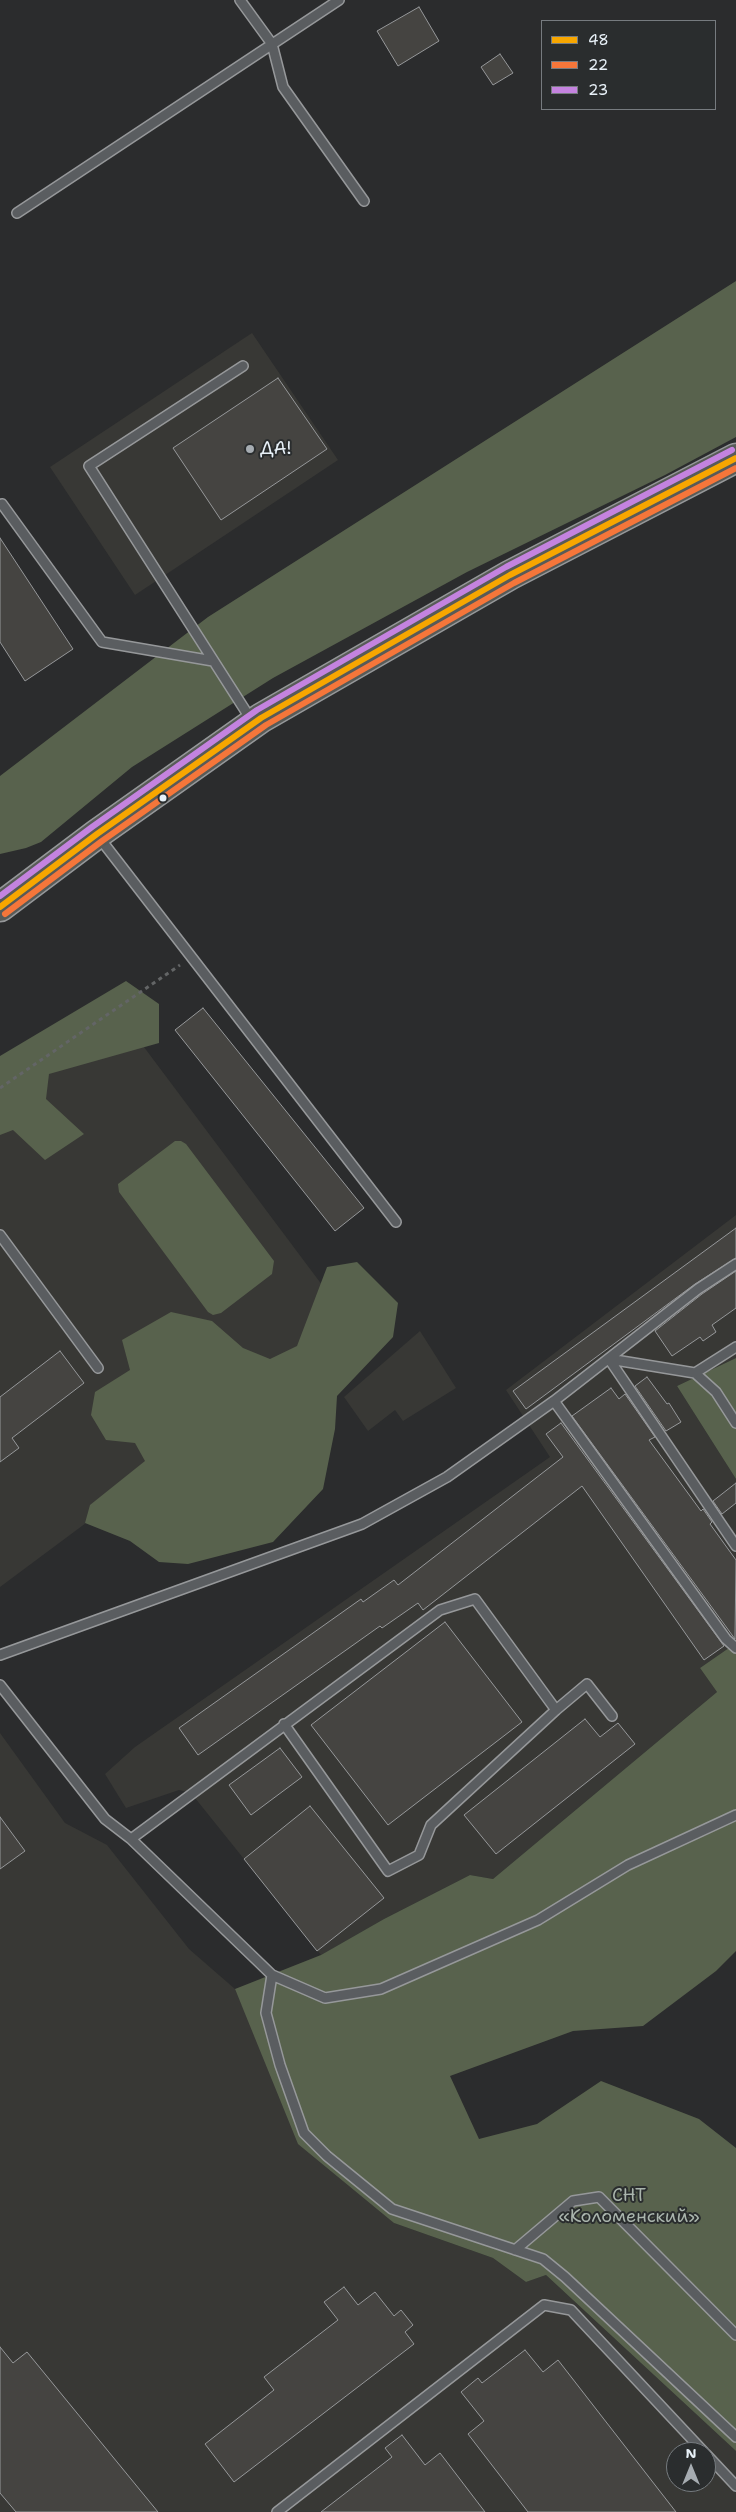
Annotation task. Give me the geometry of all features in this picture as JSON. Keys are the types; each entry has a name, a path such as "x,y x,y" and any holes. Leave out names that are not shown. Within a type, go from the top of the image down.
{"main road":[{"path":"0,907 97,834 253,724 510,575 736,458"}],"lane":[{"path":"240,0 272,44 283,87 364,201"},
{"path":"16,213 339,0"},
{"path":"243,366 89,466 253,724"},
{"path":"2,504 102,642 213,661"},
{"path":"97,834 396,1222"},
{"path":"0,1235 98,1368"},
{"path":"0,1655 362,1524 447,1476 554,1401 698,1289 736,1264"},
{"path":"695,1373 736,1347"},
{"path":"609,1359 695,1373 716,1392 736,1423"},
{"path":"609,1359 736,1546"},
{"path":"554,1401 726,1639 736,1648"},
{"path":"131,1839 440,1610 475,1599 556,1710"},
{"path":"284,1724 388,1871 419,1855 431,1825 556,1710 588,1684 612,1716"},
{"path":"0,1686 105,1819 131,1839 272,1975 325,1998 381,1989 538,1920 628,1865 736,1815"},
{"path":"272,1975 266,2013 280,2065 304,2133 327,2156 392,2209 543,2259 566,2277 736,2438"},
{"path":"516,2250 573,2201 599,2197 736,2336"},
{"path":"277,2512 544,2305 571,2310 695,2442"},
{"path":"716,2465 736,2486"}],"path":[{"path":"0,1088 191,958"}],"shaded area":[{"path":"252,333 338,460 135,595 50,467"},
{"path":"123,1019 352,1325 0,1587 0,1110"},
{"path":"736,1215 736,1358 677,1386 736,1479 736,1643 700,1668 717,1692 493,1879 470,1875 384,1919 321,1955 191,1793 179,1790 126,1808 105,1774 135,1747 550,1457 506,1390"},
{"path":"420,1331 456,1388 403,1421 395,1410 368,1431 344,1397"},
{"path":"0,1733 65,1823 107,1845 189,1949 235,1989 263,2053 394,2223 493,2258 526,2282 546,2275 736,2451 736,2512 0,2512"}],"green space":[{"path":"736,281 736,437 665,475 467,572 273,678 132,767 41,842 26,848 0,854 0,776 208,617"},
{"path":"126,981 159,1004 159,1043 49,1074 46,1099 84,1134 45,1160 13,1130 0,1135 0,1056"},
{"path":"175,1141 181,1141 186,1144 274,1261 272,1274 221,1313 213,1315 208,1312 119,1192 118,1184"},
{"path":"357,1262 398,1303 393,1337 337,1396 335,1429 323,1489 273,1542 188,1564 159,1562 130,1541 85,1523 90,1505 145,1461 135,1443 106,1440 91,1415 95,1392 130,1370 122,1340 171,1312 212,1321 243,1348 270,1359 297,1346 327,1267"},
{"path":"736,1358 736,1479 677,1386"},
{"name":"СНТ «Коломенский»","path":"736,1643 736,1951 716,1971 643,2026 573,2031 450,2076 479,2139 537,2124 601,2081 699,2119 736,2148 736,2451 546,2275 526,2282 493,2258 394,2223 298,2144 235,1989 321,1955 384,1919 470,1875 493,1879 717,1692 700,1668"}],"building":[{"path":"419,7 439,41 398,66 377,31"},
{"path":"500,54 513,73 493,85 481,67"},
{"name":"ДА!","path":"278,378 327,449 221,520 173,448"},
{"path":"0,538 73,649 25,681 0,642"},
{"path":"203,1008 364,1208 335,1231 175,1030"},
{"path":"736,1228 736,1258 695,1284 526,1409 513,1391"},
{"path":"736,1271 736,1308 712,1325 716,1332 703,1341 700,1337 672,1356 655,1331 702,1294"},
{"path":"60,1351 84,1383 12,1438 19,1448 0,1462 0,1397"},
{"path":"647,1377 667,1404 669,1403 681,1422 666,1431 635,1386"},
{"path":"611,1388 619,1399 625,1394 655,1437 649,1440 701,1511 703,1509 712,1522 710,1524 736,1560 735,1639 572,1416"},
{"path":"561,1423 724,1646 704,1660 582,1486 423,1610 418,1603 382,1628 380,1626 198,1755 179,1728 361,1599 363,1602 394,1580 398,1585 563,1457 546,1434"},
{"path":"736,1483 736,1503 722,1514 713,1501"},
{"path":"445,1622 522,1722 388,1825 311,1725"},
{"path":"585,1719 600,1737 618,1723 635,1744 496,1854 464,1815"},
{"path":"280,1748 302,1777 251,1815 229,1785"},
{"path":"310,1806 384,1898 317,1951 244,1859"},
{"path":"0,1817 25,1851 0,1869"},
{"path":"344,2287 358,2305 375,2292 394,2316 401,2310 413,2325 405,2332 414,2344 234,2482 205,2444 274,2390 264,2377 338,2320 324,2302"},
{"path":"0,2347 13,2363 27,2352 158,2512 16,2512 0,2493"},
{"path":"525,2350 543,2372 558,2360 676,2512 528,2512 468,2434 484,2421 461,2392 478,2378 482,2383"},
{"path":"402,2435 425,2465 440,2453 485,2512 321,2512 392,2457 385,2448"}],"transit line":[{"name":"23","path":"0,896 92,827 257,710 506,567 732,450"},
{"name":"48","path":"0,907 97,834 261,718 510,575 736,458"},
{"name":"22","path":"5,914 102,841 266,725 514,583 736,468"}],"place":[{"name":"ДА!","path":"250,449"}]}
